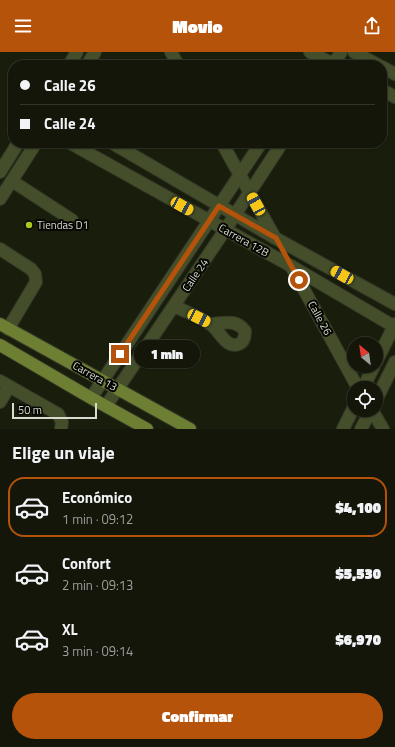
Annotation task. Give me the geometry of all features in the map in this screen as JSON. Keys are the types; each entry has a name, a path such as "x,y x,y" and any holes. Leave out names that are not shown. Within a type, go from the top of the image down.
{"main road":[{"name":"Carrera 13","path":"4,326 190,429"},
{"name":"Carrera 13","path":"0,344 90,398 148,429"}],"street":[{"path":"354,52 369,60"},
{"path":"0,172 15,148"},
{"path":"0,199 33,148"},
{"name":"Carrera 12B","path":"79,148 291,266 395,326"},
{"name":"Carrera 12B","path":"125,148 219,206 395,304"},
{"name":"Calle 26","path":"225,148 354,381"},
{"name":"Calle 24","path":"90,398 258,148"},
{"name":"Calle 24","path":"106,406 279,148"},
{"path":"12,181 72,220"},
{"path":"0,249 30,269 35,274 36,282 4,326"},
{"path":"174,306 211,324"},
{"path":"383,349 395,326"},
{"path":"383,386 395,362"},
{"path":"0,402 5,384 58,414 62,422 61,429"},
{"path":"343,429 349,417"},
{"path":"361,429 367,417"},
{"path":"375,417 383,429"}],"place":[{"name":"Tiendas D1","path":"29,225"}],"route":[{"path":"120,354 219,206 276,238 299,280"}]}
